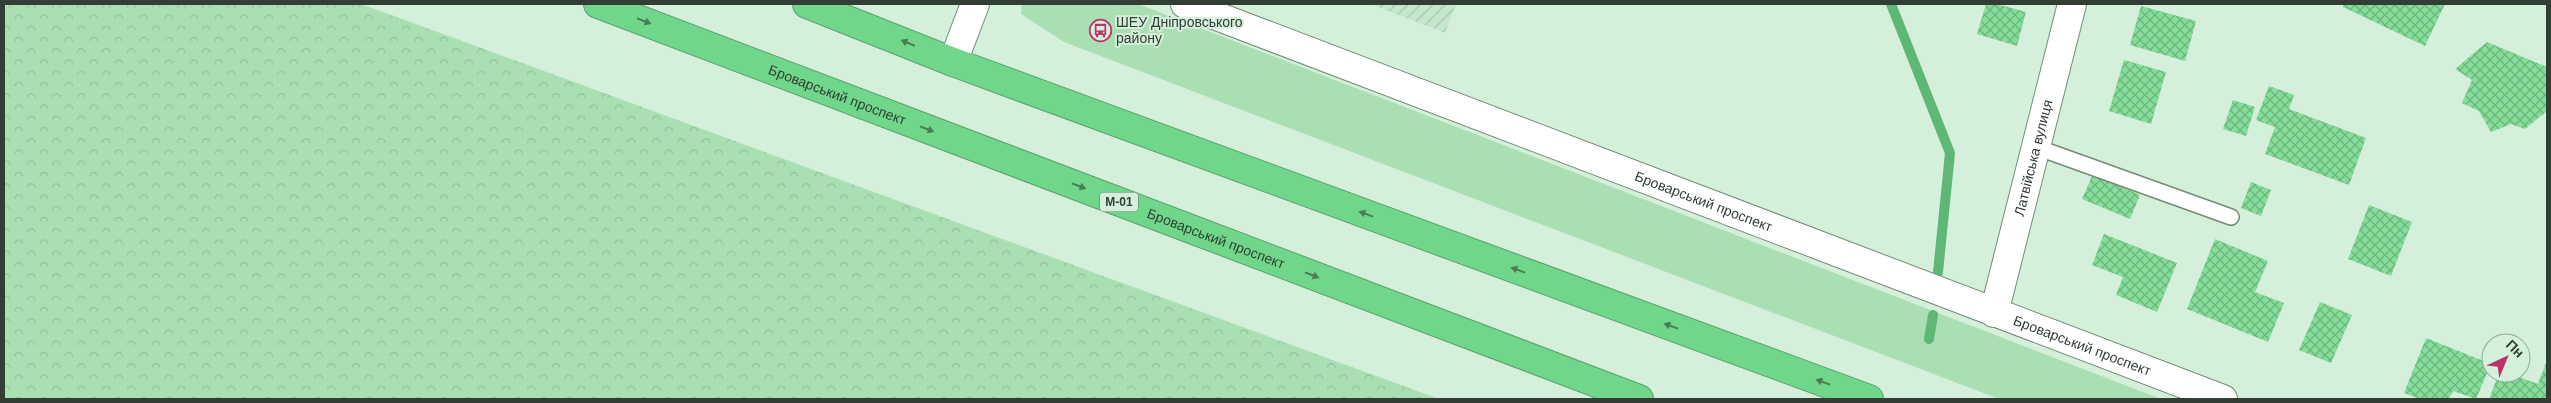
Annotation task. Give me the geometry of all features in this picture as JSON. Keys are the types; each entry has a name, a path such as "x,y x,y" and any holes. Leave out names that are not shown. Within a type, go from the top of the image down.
{"highway":[{"name":"Броварський проспект","path":"598,4 1639,399"},
{"path":"807,4 953,62 1869,399"}],"street":[{"path":"953,62 975,4"},
{"name":"Броварський проспект","path":"1185,4 2223,399"},
{"name":"Латвійська вулиця","path":"1994,313 2072,4"}],"lane":[{"path":"2036,147 2231,217"}],"shaded area":[{"path":"1370,4 1456,4 1445,33"}],"green space":[{"path":"4,4 361,4 1439,399 4,399"},
{"path":"1022,4 1138,4 2161,399 1999,399 1064,42 1021,14"}],"building":[{"path":"1986,4 1997,4 2026,12 2017,46 1977,34"},
{"path":"2344,4 2445,4 2425,46 2343,7"},
{"path":"2141,6 2196,21 2185,61 2130,45"},
{"path":"2487,42 2547,67 2547,111 2525,129 2511,124 2491,132 2479,111 2462,103 2472,80 2455,69"},
{"path":"2124,60 2166,72 2151,124 2109,111"},
{"path":"2269,86 2294,95 2289,109 2366,138 2349,185 2265,154 2275,127 2256,120"},
{"path":"2233,100 2255,107 2246,136 2223,129"},
{"path":"2093,174 2140,195 2130,219 2082,199"},
{"path":"2251,182 2271,190 2261,216 2241,208"},
{"path":"2369,205 2412,222 2391,276 2348,259"},
{"path":"2104,234 2177,263 2157,312 2116,295 2123,277 2092,265"},
{"path":"2215,239 2268,261 2255,292 2284,303 2268,342 2187,309"},
{"path":"2320,302 2352,315 2331,363 2299,350"},
{"path":"2426,338 2481,360 2481,383 2483,383 2476,399 2453,391 2449,399 2420,399 2404,393"},
{"path":"2547,360 2547,399 2489,399 2495,383 2531,383 2531,381 2538,384"}],"waterway":[{"path":"1891,4 1950,153 1938,272"},
{"path":"1929,339 1933,315"}],"place":[{"name":"ШЕУ Дніпровського району","path":"1100,30"}]}
